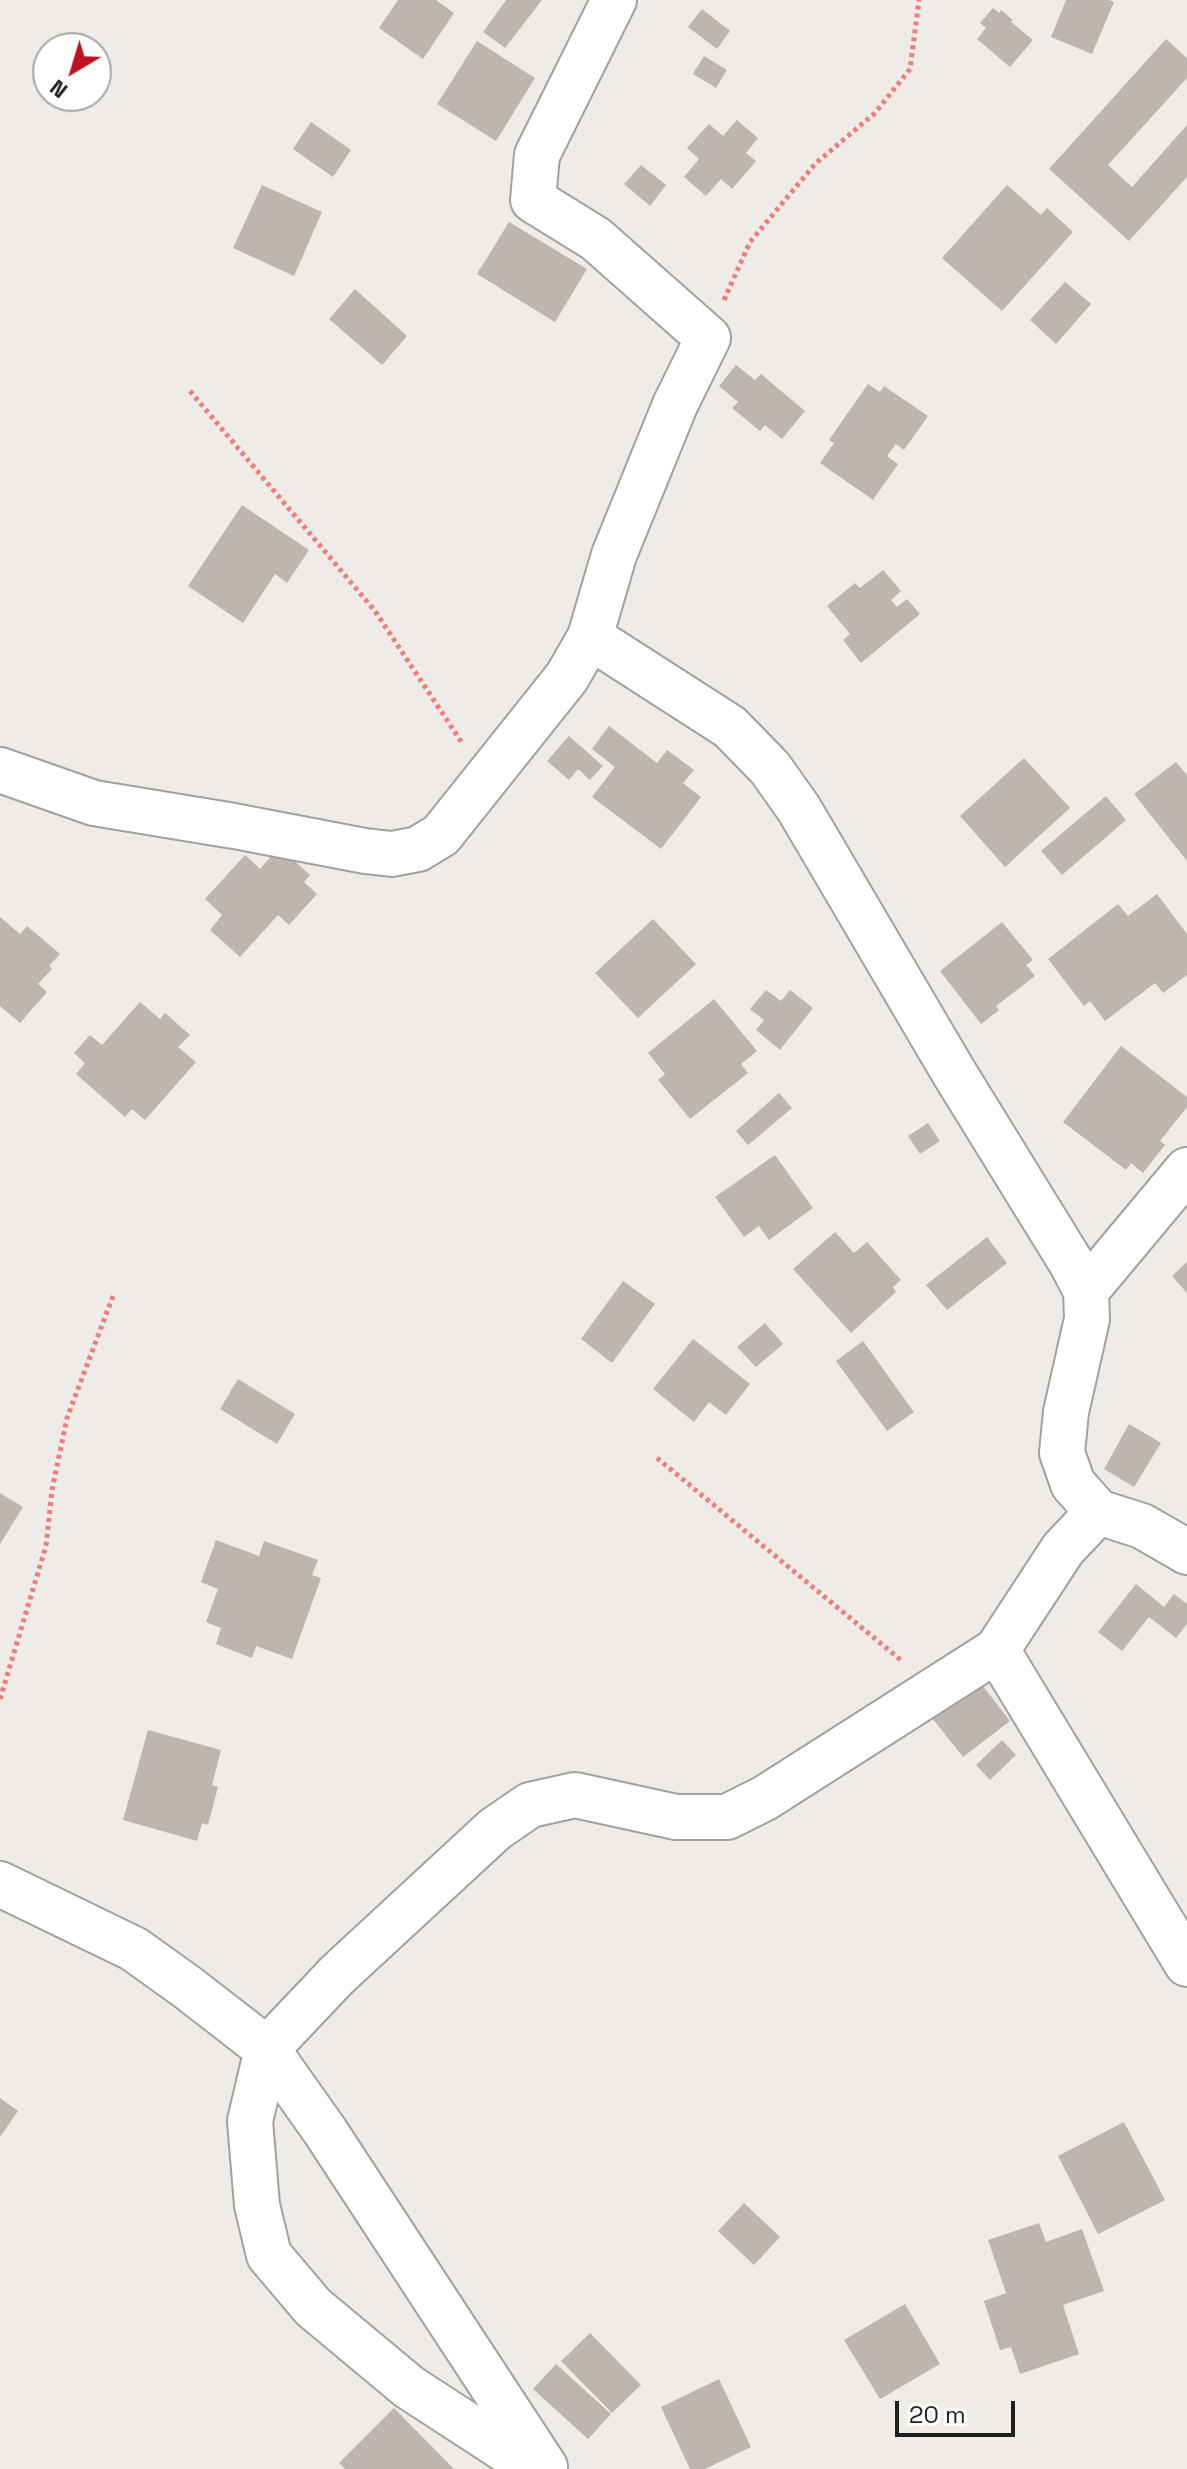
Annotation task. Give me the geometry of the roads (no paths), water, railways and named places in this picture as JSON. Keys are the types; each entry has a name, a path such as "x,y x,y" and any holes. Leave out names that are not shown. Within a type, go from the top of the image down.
{"street":[{"path":"0,770 94,803 392,854 418,849 441,835 487,780 567,677 590,637 614,555 675,405 708,338 596,239 533,200 537,155 614,0"},
{"path":"590,637 730,727 770,768 799,809 1086,1291 1087,1319 1066,1412 1062,1453 1073,1484 1098,1512 1142,1526 1187,1552"},
{"path":"1086,1291 1187,1170"},
{"path":"535,2469 409,2387 313,2307 269,2255 257,2205 250,2121 267,2049 337,1975 495,1829 530,1805 575,1795 676,1817 727,1817 765,1798 997,1650 1063,1549 1098,1512"},
{"path":"997,1650 1187,1964"},
{"path":"0,1884 134,1949 267,2049 325,2131 546,2469"}]}
